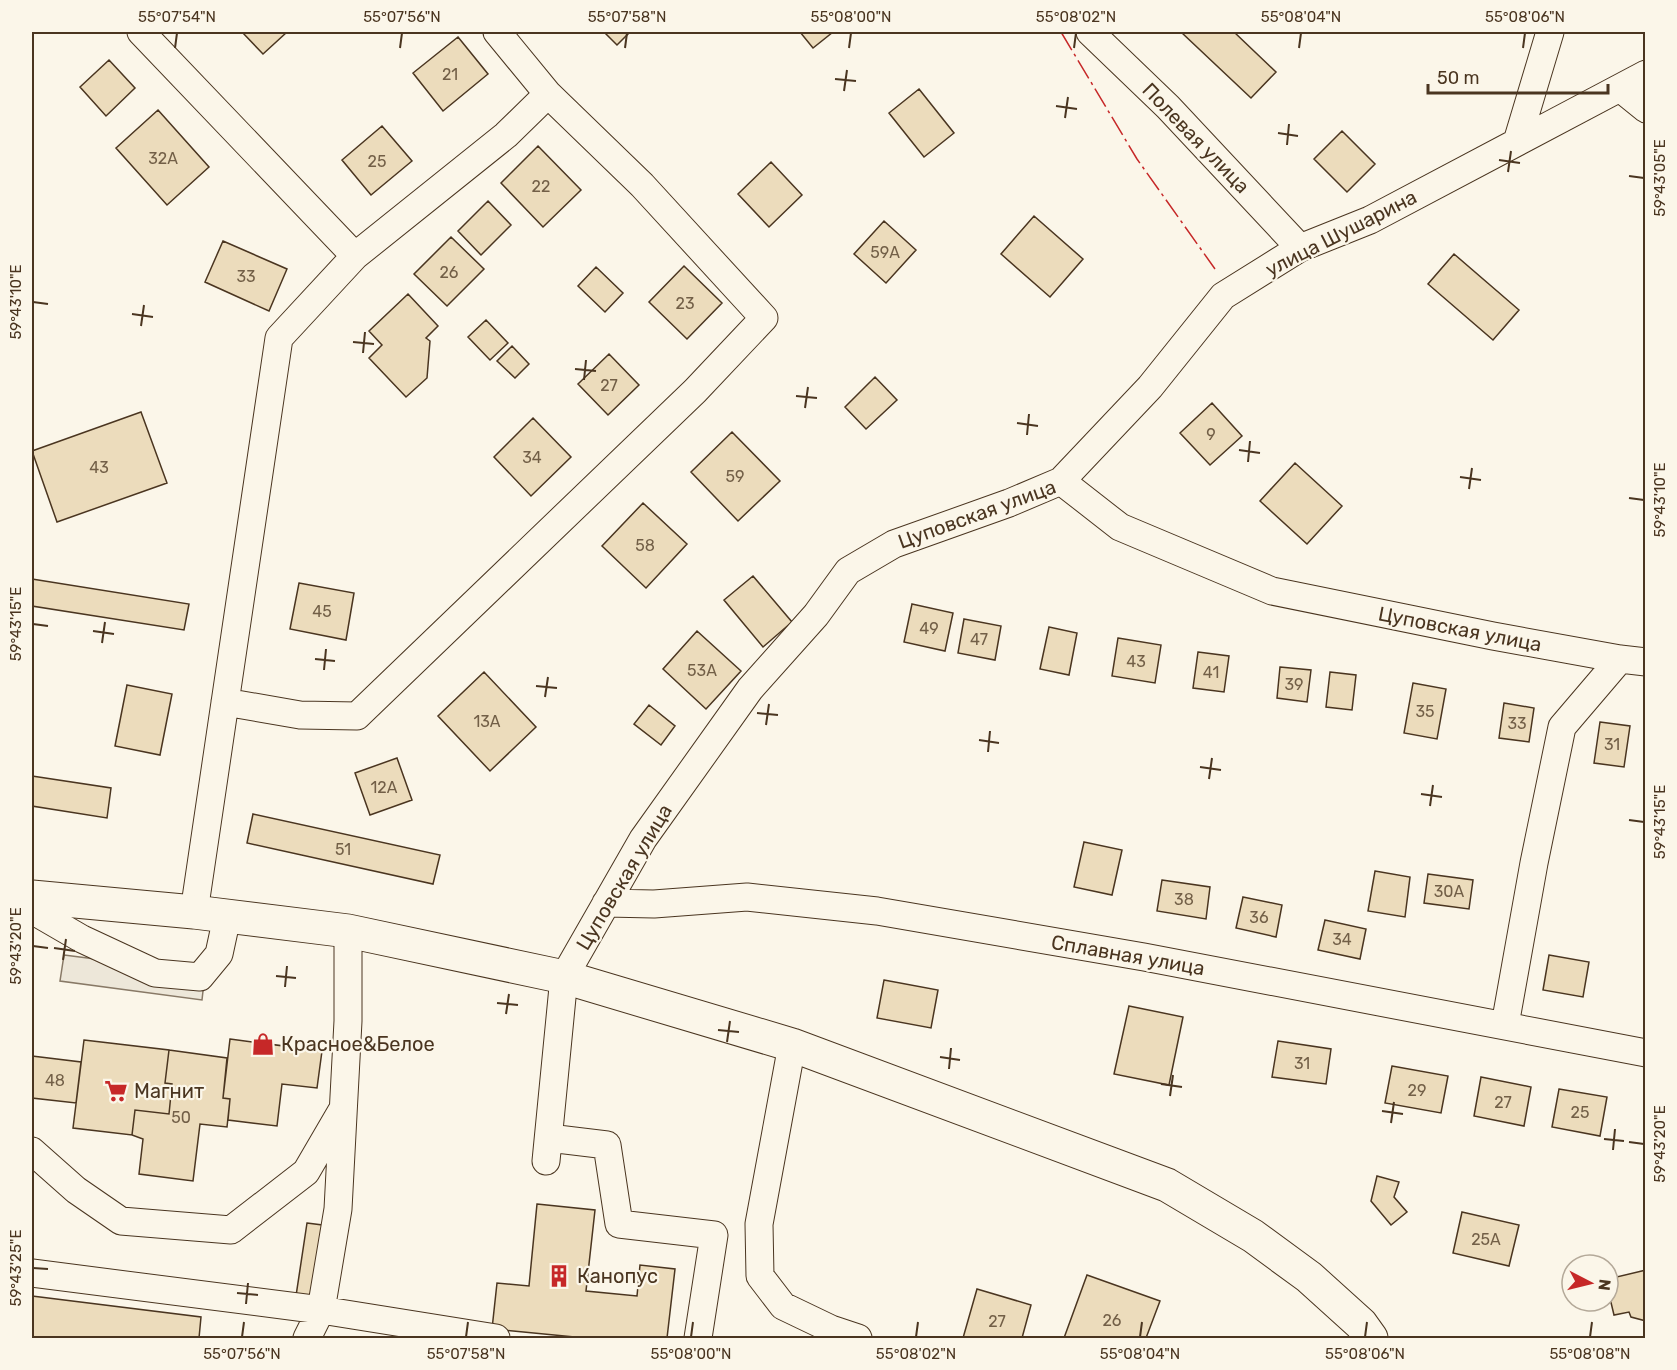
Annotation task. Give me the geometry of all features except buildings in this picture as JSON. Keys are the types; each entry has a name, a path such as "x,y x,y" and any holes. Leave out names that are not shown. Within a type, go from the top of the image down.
{"main road":[{"path":"32,897 194,912 348,931 564,977 792,1045 1167,1185 1252,1236 1309,1277 1361,1324 1371,1338"}],"street":[{"path":"141,32 355,256"},
{"path":"225,702 300,715 357,716 686,399 764,318 642,185 548,94 497,32"},
{"name":"Полевая улица","path":"1090,32 1167,107 1300,248"},
{"path":"1517,142 1550,32"},
{"name":"улица Шушарина","path":"1061,480 1150,387 1223,296 1300,248 1370,220 1646,74"},
{"path":"1620,88 1646,109"},
{"path":"194,912 279,338 355,256 506,135 548,94"},
{"name":"Цуповская улица","path":"564,977 643,839 750,689 816,615 848,572 894,544 1009,503 1061,480 1120,527 1272,591 1493,636 1633,661"},
{"path":"1505,1025 1534,863 1562,727 1633,661"},
{"name":"Сплавная улица","path":"606,903 654,904 747,897 877,911 1132,955 1646,1053"},
{"path":"32,910 82,939 155,974 200,977 219,954 227,917"},
{"path":"307,1338 321,1310 338,1209 348,1021 348,931"},
{"path":"564,977 548,1150 607,1145 619,1224 714,1235 698,1338"},
{"path":"792,1045 759,1224 760,1275 783,1306 831,1329 858,1338"},
{"path":"32,1151 76,1190 121,1221 231,1230 306,1172 344,1106"},
{"path":"32,1273 321,1310 496,1338"}],"shaded area":[{"path":"64,955 205,973 202,1000 60,981"}],"power":[{"path":"1061,32 1137,159 1215,269"}],"place":[{"name":"Красное&Белое","path":"263,1044"},
{"name":"Магнит","path":"116,1091"},
{"name":"Канопус","path":"559,1276"}]}
